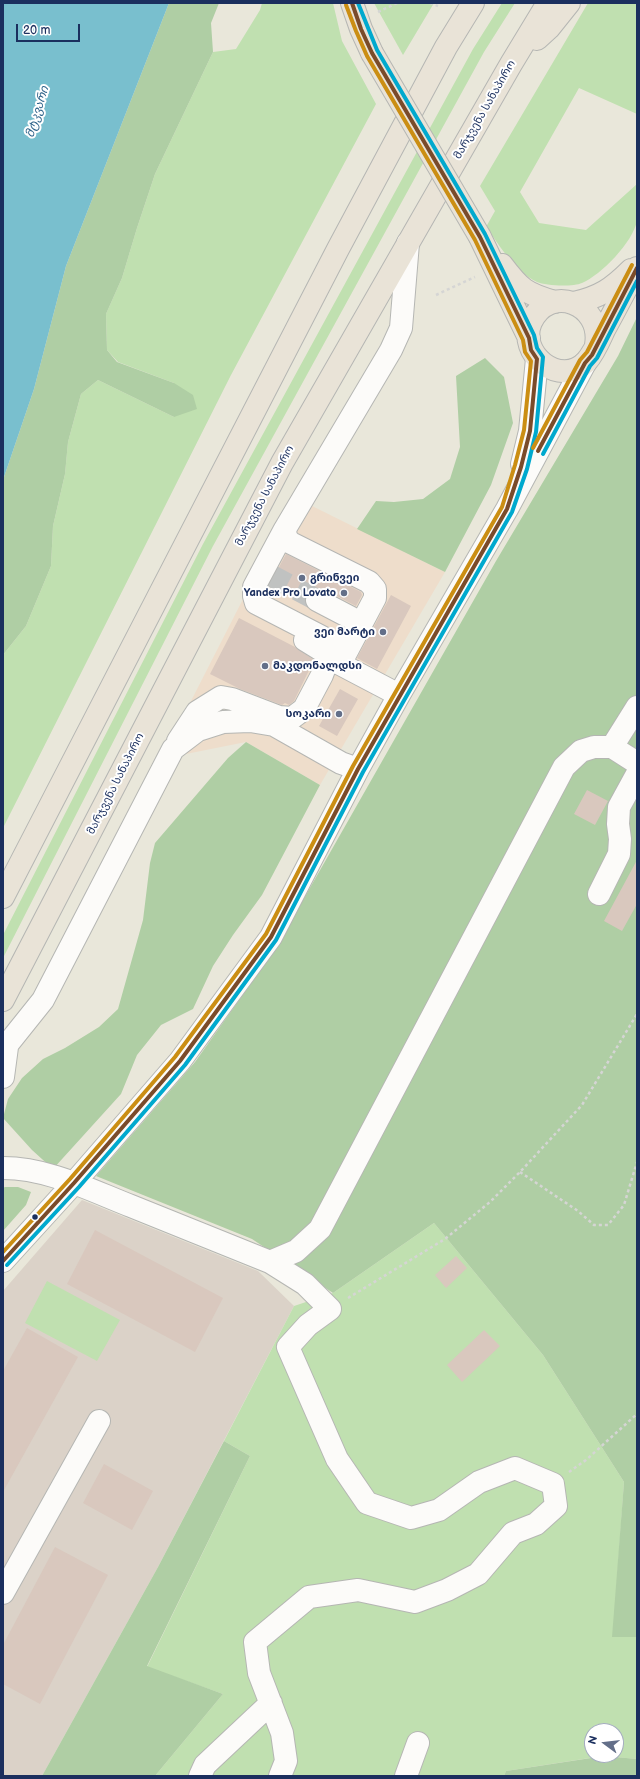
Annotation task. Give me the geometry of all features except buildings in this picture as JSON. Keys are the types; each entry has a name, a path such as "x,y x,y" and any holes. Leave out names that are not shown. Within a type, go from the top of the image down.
{"highway":[{"path":"352,3 361,29 372,53 480,237 528,338 531,350 537,359 547,367 561,371 574,369 584,363 592,355 637,268"},
{"path":"3,897 338,250 446,47 473,3"},
{"name":"მარჯვენა სანაპირო","path":"3,1000 282,463 511,64 548,3"},
{"path":"511,64 549,28 569,3"},
{"path":"480,237 511,278 522,289 533,296 583,308 595,322 597,331 596,345"},
{"path":"528,338 531,322 536,314 542,309 601,295 614,287 637,264"}],"street":[{"path":"3,1077 5,1048 43,1000 173,749 197,712 210,702 221,697 232,699 279,717 292,718 304,709 322,675 328,659 326,653 308,641 252,612 248,603 285,529 391,350 401,328 408,243"},
{"path":"507,509 521,467 530,431 537,359"},
{"path":"3,1261 74,1183 180,1061 271,937 358,769 399,695 507,509 584,363"},
{"path":"285,529 286,538 291,542 369,582 375,589 375,598 299,738"},
{"path":"262,577 254,596 256,603 344,657 399,695"},
{"path":"317,600 361,623"},
{"path":"612,747 637,707"},
{"path":"173,749 198,730 223,722 250,721 274,726 299,738 341,763 358,769"},
{"path":"270,1262 296,1251 320,1229 564,767 582,751 594,747 612,747 637,763"},
{"path":"599,894 619,854 619,807 637,774"},
{"path":"3,1168 18,1168 40,1172 74,1183 270,1262 305,1284 330,1309 308,1325 288,1347 337,1459 367,1503 411,1518 439,1510 479,1482 515,1468 553,1484 556,1506 536,1524 513,1533 478,1574 447,1590 415,1602 358,1590 309,1597 256,1642 259,1673 282,1733 286,1760 280,1776"},
{"path":"3,1593 99,1421"},
{"path":"200,1776 205,1765 270,1704"},
{"path":"406,1776 418,1742"}],"path":[{"path":"376,13 397,3"},
{"path":"430,3 438,6"},
{"path":"436,295 477,276"},
{"path":"330,1309 445,1239 490,1202 582,1105 637,1014"},
{"path":"520,1172 578,1211 594,1225 608,1225 624,1205 637,1162"},
{"path":"553,1484 586,1460 637,1414"}],"shaded area":[{"path":"298,499 445,572 320,785 246,742 186,754 168,746 264,558"},
{"path":"82,1200 258,1271 294,1306 158,1567 42,1776 3,1776 3,1291"}],"green space":[{"path":"169,3 219,3 211,23 213,52 155,174 122,278 106,314 107,350 117,362 174,383 193,395 197,409 174,417 98,380 81,394 68,442 65,474 53,526 51,566 26,626 3,655 3,480 34,389 66,266"},
{"path":"262,3 333,3 342,41 376,104 231,375 3,828 3,655 26,626 51,566 53,526 65,474 68,442 81,394 98,380 174,417 174,383 118,362 107,350 106,314 122,278 155,174 213,52 236,49 260,10"},
{"path":"374,3 434,3 403,55"},
{"path":"502,3 515,3 484,52 213,546 3,958 3,935 203,544 473,49"},
{"path":"588,3 637,3 637,114 579,88 520,192 539,223 586,230 637,184 637,221 623,248 598,273 582,283 560,286 537,282 521,272 508,258 486,227 495,211 480,186"},
{"path":"637,317 637,1637 612,1637 624,1482 543,1355 434,1223 333,1293 252,1239 96,1176 195,1062 274,951 496,561 618,356"},
{"path":"485,358 504,377 513,423 491,485 445,572 357,529 376,501 394,502 423,499 450,479 460,447 456,376"},
{"path":"246,742 320,785 262,895 213,966 193,1009 161,1025 137,1055 121,1094 53,1169 32,1150 3,1118 8,1099 22,1078 43,1059 65,1048 99,1027 118,1009 143,920 150,863 155,843 228,758"},
{"path":"18,1187 31,1192 26,1205 3,1231 3,1188"},
{"path":"434,1223 543,1355 624,1482 613,1637 637,1637 637,1759 624,1758 624,1723 584,1723 584,1759 506,1771 504,1776 155,1776 223,1694 147,1667 250,1456 224,1441 294,1306 333,1293"},
{"path":"47,1281 120,1320 97,1361 25,1323"},
{"path":"224,1441 250,1456 147,1666 223,1694 155,1776 42,1776 158,1567"},
{"path":"624,1758 637,1759 637,1776 504,1776 506,1771 584,1759 584,1763 624,1763"}],"water":[{"name":"მტკვარი","path":"3,3 169,3 66,266 34,389 3,480"}],"tunnel":[{"path":"268,574 317,600"}],"transit line":[{"path":"3,1261 74,1183 180,1061 271,937 358,769 507,509 521,467 530,431 537,359 531,350 529,338 480,237 372,53 361,29 352,3"},
{"path":"7,1265 79,1187 185,1065 276,940 363,772 512,512 527,469 536,432 543,357 537,348 534,335 485,234 377,50 358,3"},
{"path":"3,1252 70,1179 175,1057 266,934 353,766 502,507 515,465 524,430 531,361 525,352 523,340 475,240 367,56 346,5"},
{"path":"533,448 580,360 587,352 632,265"},
{"path":"538,451 585,363 592,355 637,268"},
{"path":"543,454 590,366 597,358 637,281"}],"place":[{"name":"გრინვეი","path":"302,578"},
{"name":"Yandex Pro Lovato","path":"344,593"},
{"name":"ვეი მარტი","path":"383,632"},
{"name":"მაკდონალდსი","path":"265,666"},
{"name":"სოკარი","path":"339,714"}]}
